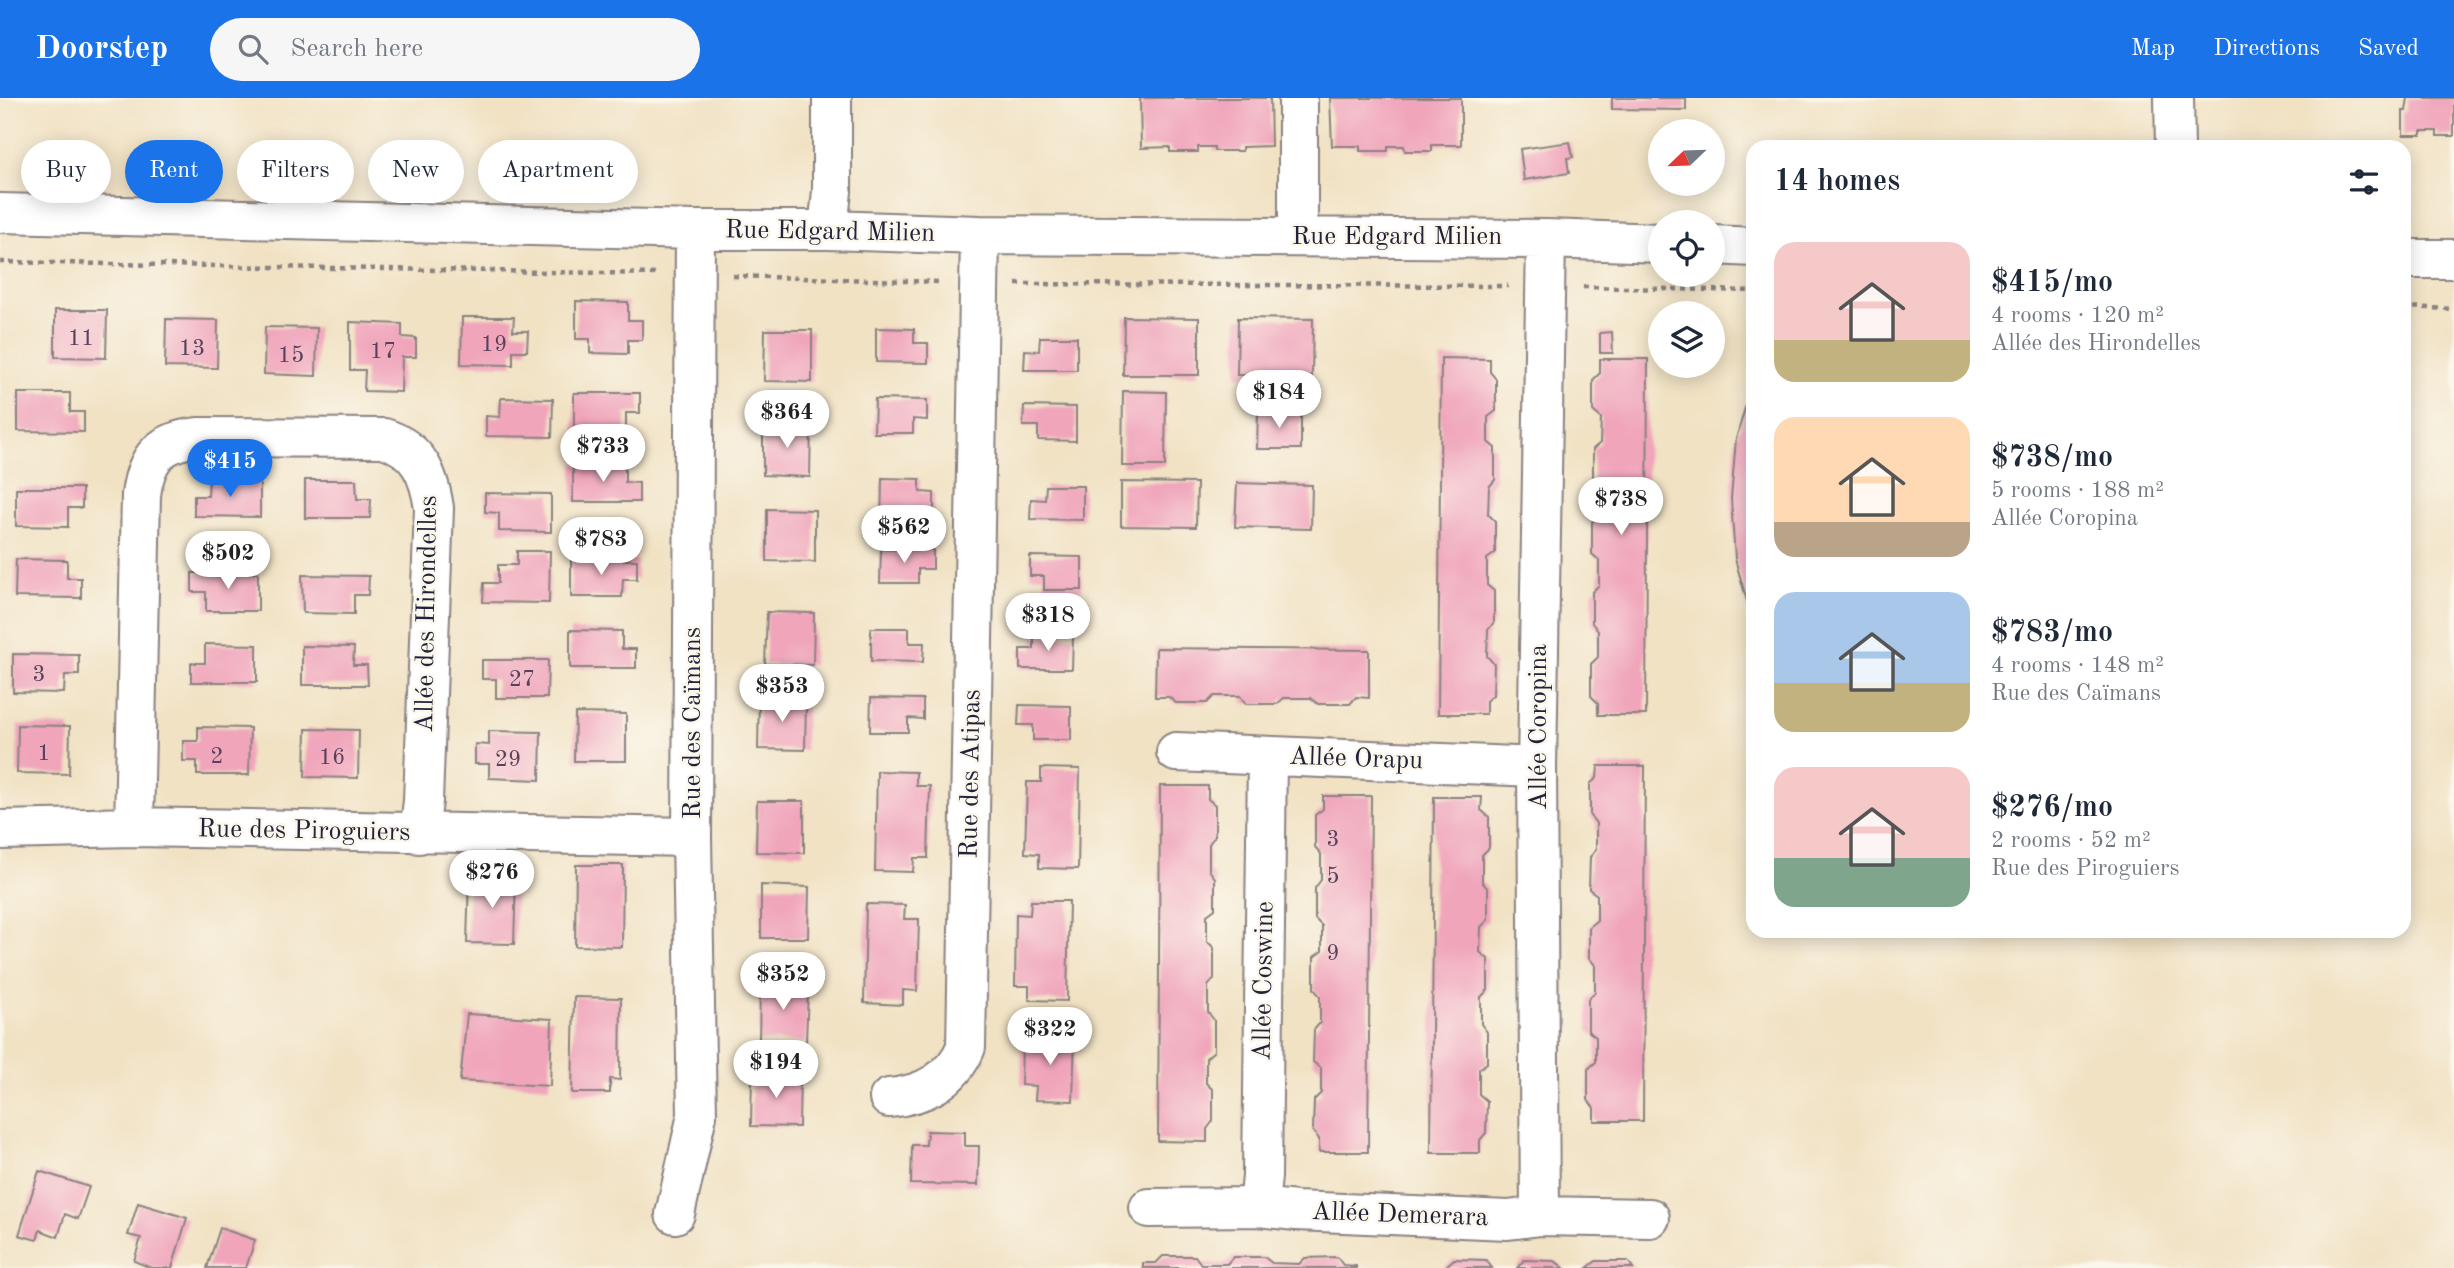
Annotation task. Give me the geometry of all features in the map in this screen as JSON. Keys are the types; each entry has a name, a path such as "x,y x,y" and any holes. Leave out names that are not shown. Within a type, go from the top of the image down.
{"street":[{"path":"828,230 832,191 832,98"},
{"path":"1298,98 1298,237"},
{"path":"2174,98 2175,140"},
{"name":"Rue Edgard Milien","path":"0,213 695,230 1546,239 1648,243"},
{"name":"Rue des Caïmans","path":"676,1214 697,1115 692,837 695,230"},
{"name":"Rue des Atipas","path":"889,1098 925,1091 941,1081 961,1058 966,1047 980,235"},
{"name":"Allée Coropina","path":"1540,1216 1537,767 1546,239"},
{"path":"1725,246 1746,247"},
{"path":"2411,259 2454,259"},
{"name":"Allée des Hirondelles","path":"134,827 141,495 144,475 150,461 170,444 191,438 384,438 397,442 417,458 428,479 434,508 423,801 419,834"},
{"name":"Allée Orapu","path":"1176,752 1537,767"},
{"name":"Allée Coswine","path":"1259,1207 1262,1177 1267,756"},
{"name":"Rue des Piroguiers","path":"0,830 134,827 692,837"},
{"name":"Allée Demerara","path":"1149,1208 1259,1207 1508,1220 1540,1216 1650,1218"}],"path":[{"path":"0,262 695,275 980,284 1544,286 1746,291"},
{"path":"2411,307 2454,309"}],"building":[{"path":"1140,98 1270,98 1271,146 1242,147 1242,151 1214,151 1214,147 1198,147 1198,152 1170,152 1170,147 1141,148"},
{"path":"1330,98 1461,98 1461,145 1432,145 1432,151 1405,151 1404,146 1388,146 1388,151 1360,151 1360,146 1332,146"},
{"path":"1612,98 1686,98 1686,110 1612,109"},
{"path":"2408,98 2454,98 2454,136 2437,136 2437,131 2421,131 2421,135 2403,135 2403,111 2406,111"},
{"path":"1570,142 1573,157 1567,158 1569,173 1524,180 1520,149"},
{"path":"576,301 628,302 628,320 642,320 642,340 628,340 628,354 590,353 590,339 576,339"},
{"path":"55,310 107,310 106,358 55,357"},
{"path":"462,317 514,317 513,331 528,331 527,351 513,351 513,365 461,364"},
{"path":"1124,317 1199,318 1199,375 1123,375"},
{"path":"1238,318 1313,319 1312,376 1237,375"},
{"path":"166,319 218,320 217,368 165,367"},
{"path":"350,322 402,324 402,337 416,338 416,357 402,357 401,392 364,391 365,370 350,370"},
{"path":"265,327 317,328 316,376 264,374"},
{"path":"876,328 914,329 914,343 928,343 928,363 876,362"},
{"path":"765,330 812,330 812,382 764,381"},
{"path":"1612,332 1613,353 1600,353 1600,333"},
{"path":"1040,337 1077,337 1077,370 1024,370 1025,350 1039,351"},
{"path":"1441,358 1490,359 1490,372 1496,379 1496,411 1488,417 1488,442 1495,448 1495,480 1489,487 1488,514 1495,521 1495,553 1487,559 1487,585 1494,591 1494,622 1488,630 1487,656 1494,664 1493,695 1486,701 1486,714 1438,714"},
{"path":"1600,359 1648,359 1646,715 1598,715 1598,703 1591,696 1591,664 1598,657 1598,631 1592,623 1592,592 1599,585 1599,560 1592,554 1592,522 1598,515 1598,488 1593,481 1593,449 1600,443 1601,418 1593,411 1593,380 1600,373"},
{"path":"1123,391 1166,392 1165,466 1122,466"},
{"path":"18,393 70,393 70,412 84,412 84,432 18,431"},
{"path":"574,393 640,393 640,413 626,413 626,431 574,431"},
{"path":"501,398 553,399 552,437 486,436 486,416 500,417"},
{"path":"875,399 927,400 927,420 913,419 913,433 874,433"},
{"path":"1746,405 1746,598 1735,559 1731,499 1736,439"},
{"path":"1024,406 1076,407 1076,441 1038,440 1038,426 1023,426"},
{"path":"1258,410 1301,411 1301,449 1257,449"},
{"path":"763,424 811,424 810,477 763,475"},
{"path":"573,464 625,464 625,482 639,483 639,502 573,502"},
{"path":"209,478 260,479 260,517 194,516 194,496 208,496"},
{"path":"882,478 920,479 920,492 934,493 934,512 920,512 919,531 881,531"},
{"path":"305,480 356,480 357,499 371,499 370,518 305,518"},
{"path":"1121,482 1197,483 1196,527 1121,526"},
{"path":"1237,483 1312,485 1311,529 1235,527"},
{"path":"1046,486 1083,486 1083,520 1030,519 1031,499 1045,500"},
{"path":"16,488 82,488 82,508 68,508 68,527 16,526"},
{"path":"485,493 551,494 551,532 499,531 499,513 485,512"},
{"path":"767,509 815,510 815,562 767,561"},
{"path":"881,549 933,550 933,569 918,569 918,583 880,583"},
{"path":"517,551 550,551 549,603 483,602 484,583 498,583 498,565 517,565"},
{"path":"1030,556 1082,557 1082,590 1044,590 1044,576 1030,576"},
{"path":"16,559 67,560 67,578 81,578 81,598 15,597"},
{"path":"571,559 637,560 637,579 623,579 622,597 571,597"},
{"path":"192,573 258,573 258,611 206,611 206,592 192,592"},
{"path":"302,575 369,576 368,595 354,595 354,614 303,613"},
{"path":"767,612 814,613 813,665 765,664"},
{"path":"871,628 909,628 909,643 924,643 923,662 871,661"},
{"path":"570,630 622,631 622,649 636,649 636,668 570,668"},
{"path":"1034,635 1073,636 1072,669 1020,669 1020,649 1034,649"},
{"path":"205,644 257,645 257,682 191,682 191,663 205,663"},
{"path":"302,646 354,647 353,665 367,665 368,685 302,685"},
{"path":"1156,648 1369,650 1369,698 1356,697 1350,704 1318,704 1311,698 1284,698 1277,704 1246,704 1240,696 1214,696 1207,703 1176,703 1169,697 1155,697"},
{"path":"13,654 79,655 79,675 65,675 64,693 13,692"},
{"path":"482,660 548,660 547,698 496,698 496,679 482,679"},
{"path":"759,697 806,698 805,750 758,749"},
{"path":"871,698 923,699 923,719 908,718 908,732 870,732"},
{"path":"1019,705 1071,706 1071,740 1033,740 1033,725 1018,725"},
{"path":"575,713 626,714 626,761 574,761"},
{"path":"18,725 70,726 69,774 17,773"},
{"path":"198,727 250,728 249,775 197,775 197,761 183,761 183,741 198,741"},
{"path":"306,729 359,730 358,778 305,777"},
{"path":"489,731 541,732 540,780 489,778 489,764 475,764 475,744 489,745"},
{"path":"1598,766 1645,766 1643,1121 1594,1121 1594,1108 1588,1100 1588,1069 1596,1062 1596,1037 1588,1031 1588,999 1595,992 1595,965 1589,958 1589,927 1597,920 1597,895 1589,889 1590,857 1596,850 1596,823 1590,816 1590,784 1597,778"},
{"path":"1041,768 1080,769 1078,869 1039,868 1039,854 1025,853 1027,782 1041,782"},
{"path":"877,771 916,772 916,786 930,786 928,858 914,858 913,872 875,871"},
{"path":"1160,786 1208,786 1208,799 1215,805 1215,836 1209,844 1209,870 1215,878 1215,909 1207,915 1207,941 1214,948 1214,979 1208,986 1208,1012 1214,1020 1214,1051 1206,1058 1206,1083 1213,1090 1213,1121 1207,1129 1207,1142 1158,1141"},
{"path":"1323,796 1371,796 1368,1152 1319,1152 1319,1139 1313,1131 1314,1100 1321,1093 1321,1068 1313,1062 1314,1030 1320,1023 1320,996 1314,989 1314,957 1322,951 1322,926 1315,919 1315,888 1321,880 1321,854 1315,847 1315,815 1323,809"},
{"path":"1434,797 1482,797 1481,810 1489,817 1489,848 1482,855 1482,882 1488,889 1488,920 1481,927 1480,952 1488,959 1488,990 1481,997 1481,1024 1487,1032 1487,1063 1479,1069 1479,1094 1487,1101 1486,1133 1480,1140 1480,1153 1431,1153"},
{"path":"757,801 804,801 804,853 756,852"},
{"path":"576,865 623,865 622,947 575,946"},
{"path":"469,876 516,877 514,944 467,943"},
{"path":"761,885 809,887 808,938 761,938"},
{"path":"1031,901 1069,901 1067,1001 1029,1000 1029,986 1015,986 1016,914 1030,915"},
{"path":"866,904 905,905 904,919 919,919 917,991 903,990 903,1005 864,1003"},
{"path":"774,975 794,975 793,989 808,990 806,1042 759,1041 760,989 774,989"},
{"path":"574,997 621,998 620,1080 610,1079 610,1093 572,1093"},
{"path":"467,1014 552,1019 550,1086 460,1081"},
{"path":"1037,1033 1075,1034 1073,1101 1035,1100 1036,1086 1021,1085 1022,1047 1036,1047"},
{"path":"752,1074 800,1074 799,1127 751,1126"},
{"path":"927,1131 965,1132 965,1146 979,1146 978,1185 911,1184 912,1145 926,1145"},
{"path":"39,1171 89,1187 78,1219 65,1214 58,1237 40,1230 37,1240 19,1235"},
{"path":"138,1203 187,1218 172,1268 151,1268 134,1261 141,1238 128,1235"},
{"path":"220,1228 255,1240 246,1268 207,1268"},
{"path":"1163,1256 1195,1256 1201,1264 1227,1264 1233,1257 1264,1257 1272,1263 1299,1264 1305,1258 1337,1257 1343,1265 1356,1268 1143,1268 1143,1263 1156,1263"},
{"path":"1454,1259 1486,1260 1492,1268 1444,1268"},
{"path":"1524,1260 1555,1261 1564,1268 1517,1268"},
{"path":"1596,1261 1628,1261 1633,1268 1587,1268"}]}
